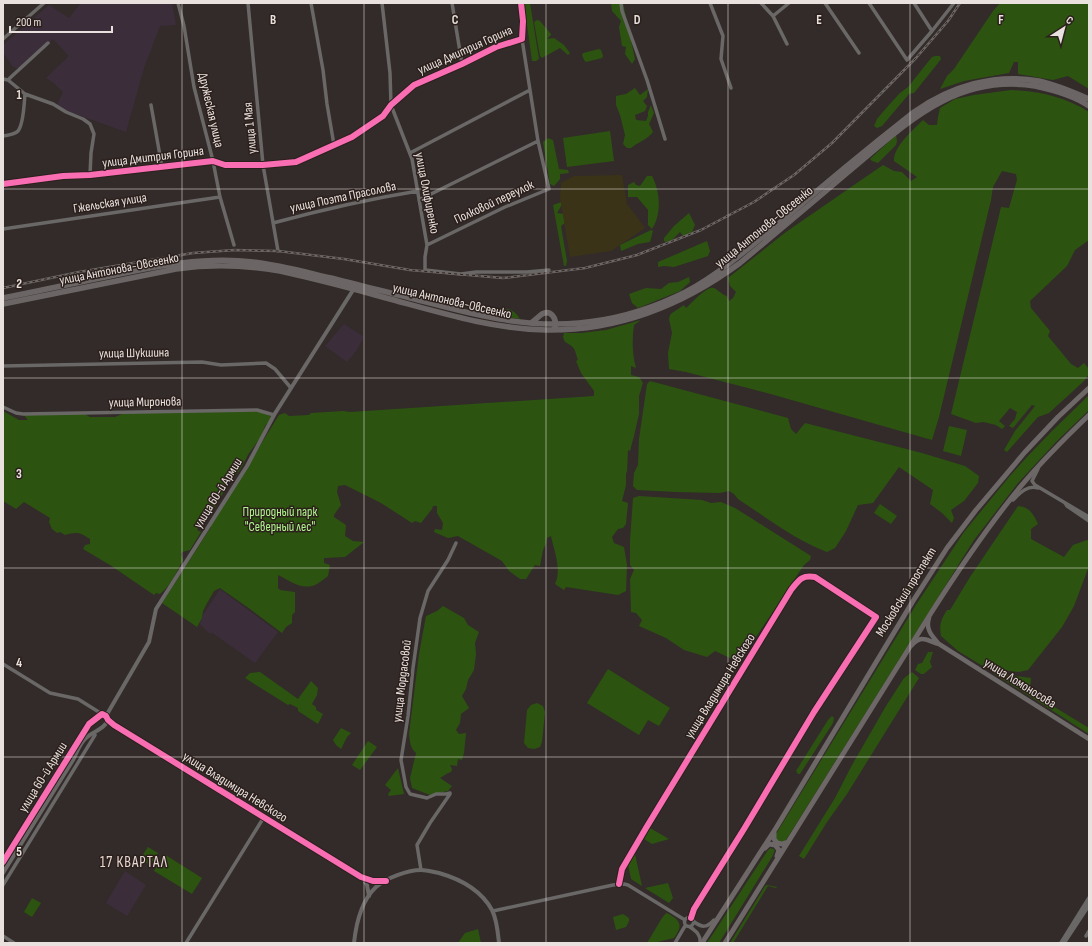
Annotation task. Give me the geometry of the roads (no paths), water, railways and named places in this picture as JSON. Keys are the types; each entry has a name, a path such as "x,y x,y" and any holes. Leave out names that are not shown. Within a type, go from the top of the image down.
{"highway":[{"name":"улица Антонова-Овсеенко","path":"356,287 502,321 531,324 556,324 587,322 625,315 676,297 716,273 914,112 934,99 953,90 991,80 1024,79 1059,87 1089,99"},
{"name":"улица Антонова-Овсеенко","path":"3,298 175,264 228,260 242,263 281,266 481,322 510,327 551,330 604,325 627,320 655,310 679,301 698,291 740,263 908,123 931,107 955,95 979,88 1002,84 1024,85 1057,92 1074,98 1089,106"},
{"name":"улица Антонова-Овсеенко","path":"3,304 176,269 205,265 228,265 242,263"},
{"path":"531,324 542,314 550,314 553,316 556,324 551,330"}],"main road":[{"name":"Московский проспект","path":"701,943 774,831 913,601 947,548 976,510 1025,452 1058,417 1089,388"},
{"path":"725,943 776,859 966,560 1021,486 1040,464 1089,416"},
{"name":"улица Ломоносова","path":"931,613 928,621 928,627 930,634 939,644"},
{"name":"улица Ломоносова","path":"907,651 914,642 920,639 926,639 939,644 1089,739"},
{"path":"774,831 774,839 777,843 782,844 788,842"},
{"path":"760,853 769,844 775,845 779,850 776,859"}],"street":[{"path":"3,39 44,3"},
{"name":"Дружеская улица","path":"178,3 184,26 194,87 213,161 220,197 234,245"},
{"name":"улица 1 Мая","path":"248,3 263,165 278,251"},
{"path":"311,3 334,145"},
{"name":"улица Олифиренко","path":"382,3 390,73 391,105 410,153 418,191 427,245 425,270 460,274 476,272 527,272 549,270"},
{"path":"452,3 462,64"},
{"name":"улица Дмитрия Горина","path":"3,184 63,176 90,176 213,161 225,165 263,165 296,162 352,137 383,116 391,105 414,85 496,47 522,39 523,21 521,3"},
{"path":"620,3 647,80 665,139"},
{"path":"710,3 722,36 722,59 731,88"},
{"path":"761,3 773,16 787,44"},
{"path":"773,16 788,3"},
{"path":"825,3 859,53"},
{"path":"869,3 907,60 932,32 954,3"},
{"path":"914,3 932,32"},
{"path":"419,200 538,141 522,39"},
{"path":"8,80 48,43"},
{"path":"3,79 8,80 25,94 53,104 90,124 94,134 90,176"},
{"path":"410,153 530,90"},
{"path":"3,136 14,134 18,131 21,122 25,94"},
{"path":"151,105 162,167"},
{"name":"Полковой переулок","path":"427,245 505,207 549,189 538,141"},
{"name":"улица Поэта Прасолова","path":"273,223 328,208 418,191"},
{"name":"Гжельская улица","path":"3,229 220,197"},
{"name":"улица 60-й Армии","path":"3,873 84,740 106,725 105,717 149,642 156,609 247,466 274,415 356,287"},
{"name":"улица Шукшина","path":"3,366 202,362 221,365 266,363 276,370 292,388"},
{"name":"улица Миронова","path":"3,407 16,414 257,410 274,415"},
{"path":"1040,464 1032,481 1034,485 1089,516"},
{"path":"1006,506 1024,490 1034,487 1041,489"},
{"path":"1063,501 1067,506 1089,521"},
{"name":"улица Мордасовой","path":"444,800 450,793 436,794 427,798 410,794 406,787 401,760 420,618 428,591 448,560 456,543"},
{"name":"улица Владимира Невского","path":"619,884 622,869 783,603 799,580 807,576 815,577 876,616 814,712 694,909 692,920"},
{"name":"улица Владимира Невского","path":"3,664 50,693 78,699 361,877 373,881 386,880 408,872 421,870 448,876 461,881 482,896 493,912 499,943"},
{"path":"3,885 94,734 88,729 89,724 105,717"},
{"name":"улица 60-й Армии","path":"3,862 89,724"},
{"path":"421,870 417,845 444,800 442,794"},
{"path":"186,943 264,817"},
{"path":"13,846 18,849"},
{"path":"361,877 367,885 369,896"},
{"name":"улица Владимира Невского","path":"354,943 358,921 366,900 375,888 386,880"},
{"path":"493,912 619,884 628,885 685,920 688,918 700,926 710,925 720,915"},
{"path":"1061,943 1089,898"},
{"path":"1064,943 1089,905"},
{"path":"674,943 685,926 685,920"},
{"path":"690,927 693,924 692,920"},
{"path":"685,926 696,931 701,943"},
{"path":"1086,936 1089,931"},
{"path":"3,936 14,943"}],"railway":[{"path":"3,288 79,272 193,253 235,250 278,251 344,259 410,270 503,278 585,268 637,255 701,230 754,202 794,175 832,143 916,58 948,21 960,3"}],"district":[{"name":"17 КВАРТАЛ","path":"134,862"}],"park label":[{"name":"Природный парк \"Северный лес\"","path":"280,520"}]}
